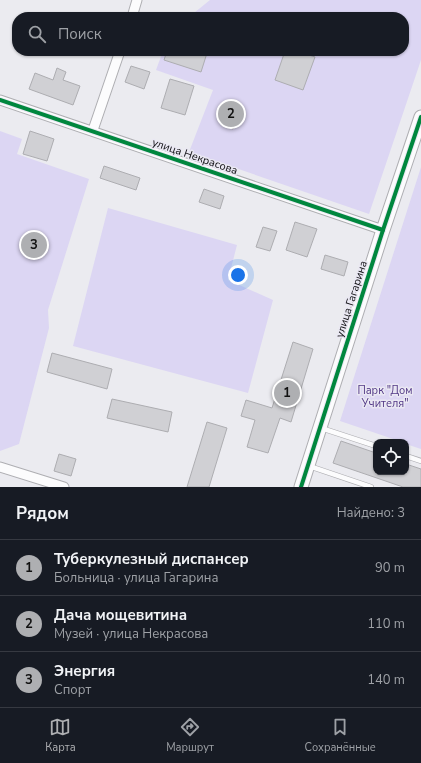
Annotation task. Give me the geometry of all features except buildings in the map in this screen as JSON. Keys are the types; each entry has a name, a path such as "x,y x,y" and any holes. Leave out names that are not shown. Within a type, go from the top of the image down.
{"street":[{"path":"134,12 138,0"},
{"path":"93,130 118,56"},
{"name":"улица Некрасова","path":"0,100 93,130 383,230"},
{"name":"улица Гагарина","path":"301,487 383,230 421,117"},
{"path":"0,467 64,487"}],"lane":[{"path":"320,428 373,445"},
{"path":"409,457 421,461"},
{"path":"308,465 371,487"}],"green space":[{"path":"210,0 421,0 421,60 369,214 189,152 213,90 156,70 161,56 409,56 409,12 195,12"},
{"path":"0,131 22,139 17,154 89,179 48,310 49,328 19,444 0,451"},
{"name":"Парк \"Дом Учителя\"","path":"421,167 421,449 409,445 409,439 393,439 340,421"},
{"path":"108,208 237,245 228,280 273,300 248,393 73,346"}],"cycle path":[{"path":"0,100 383,230"},
{"path":"301,487 383,230 421,117"}],"place":[{"name":"Дача мощевитина","path":"231,114"},
{"name":"Энергия","path":"34,245"},
{"name":"Туберкулезный диспансер","path":"287,393"}]}
